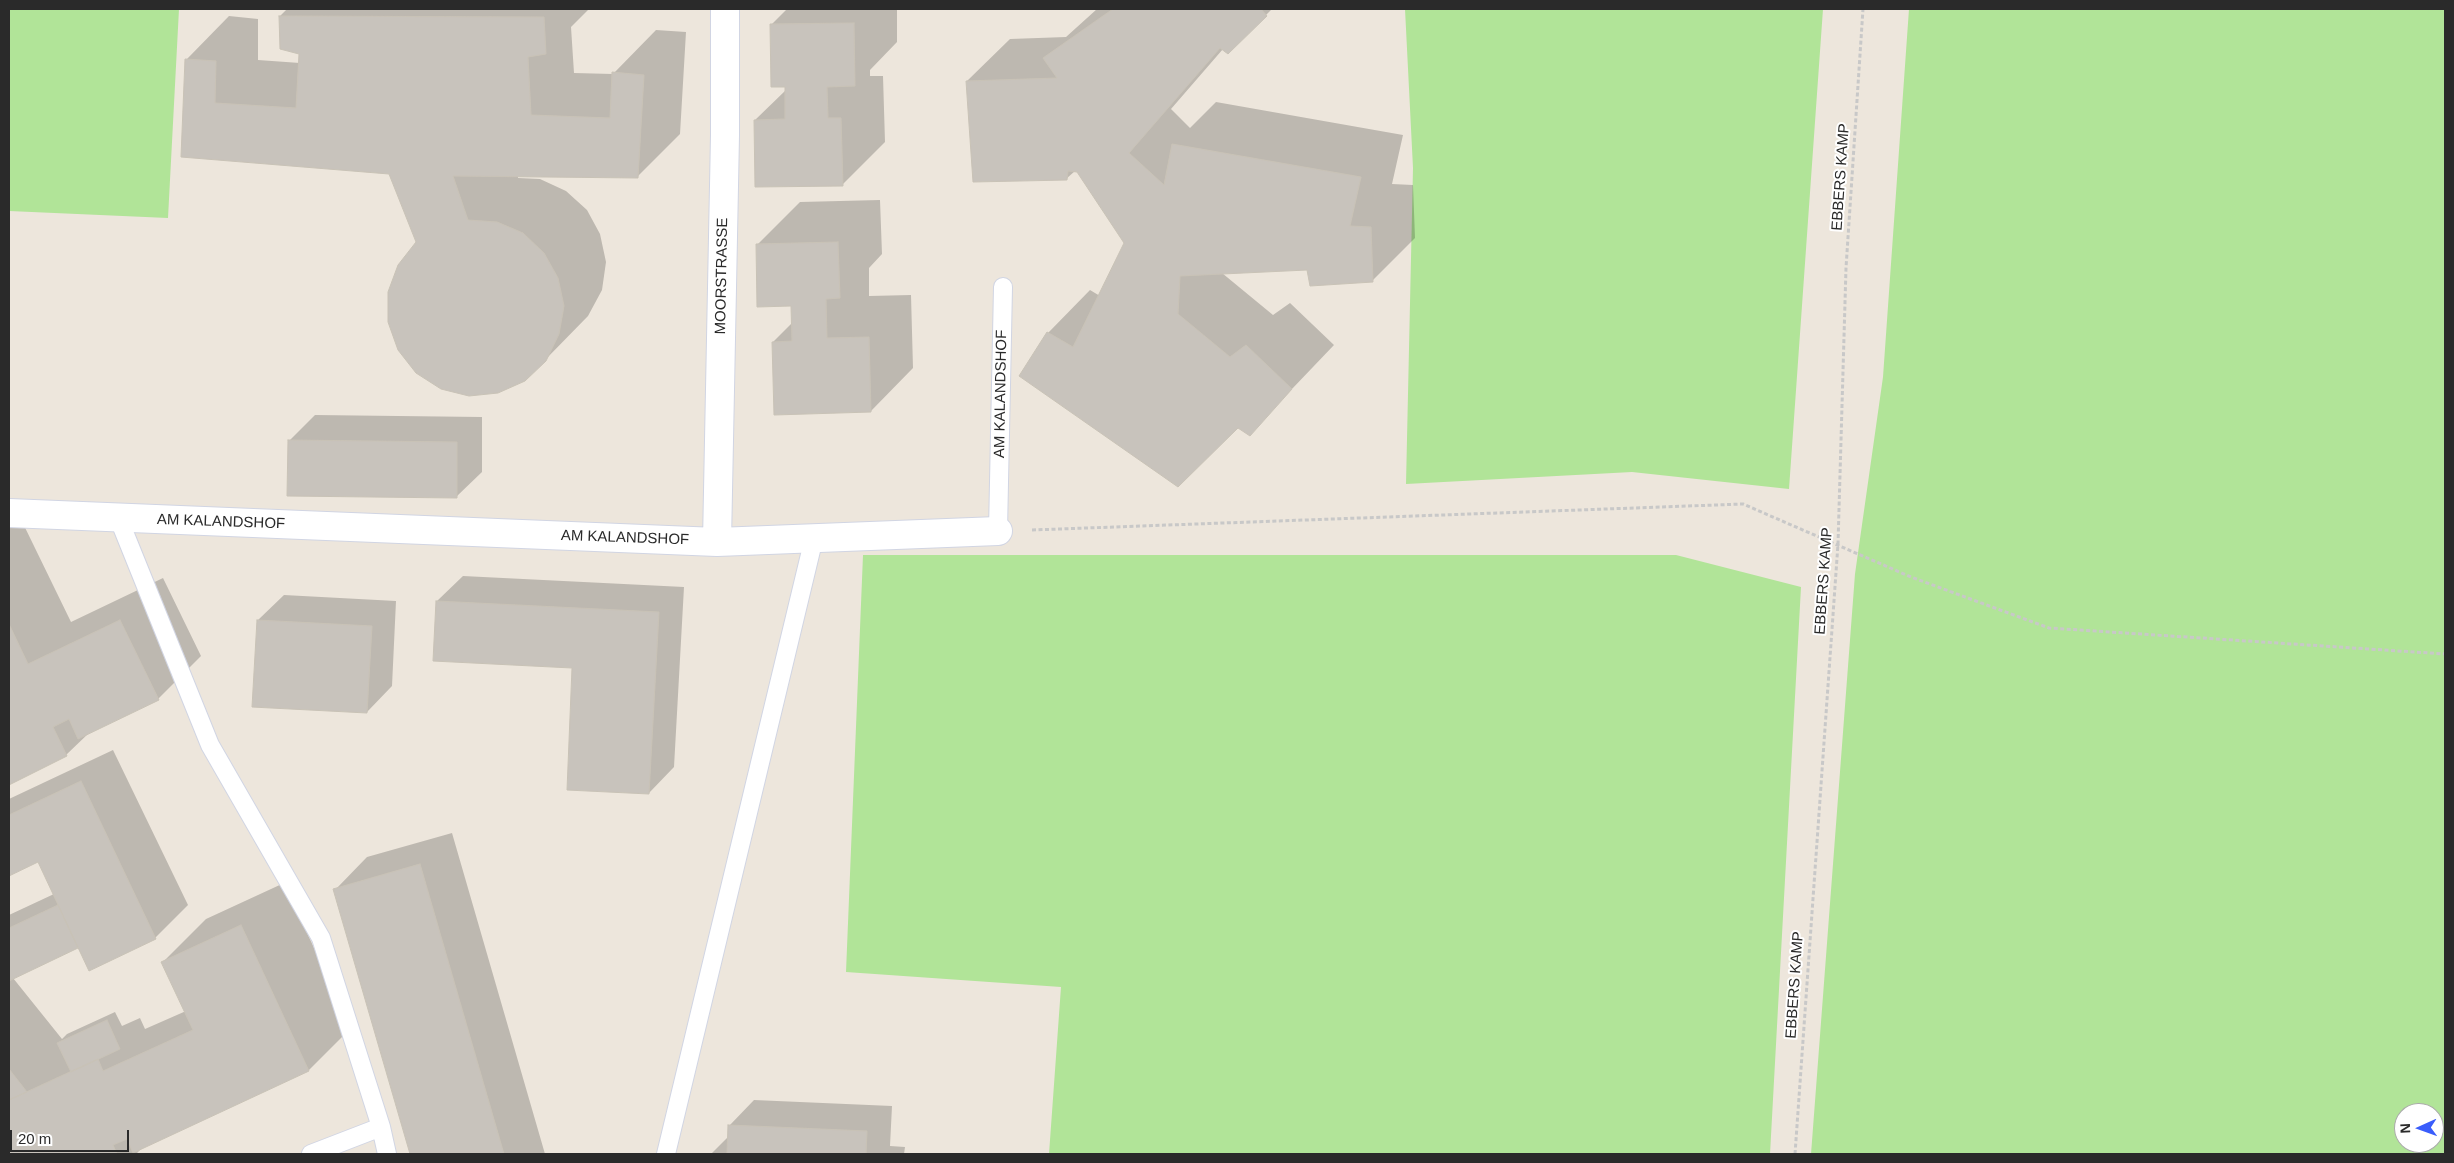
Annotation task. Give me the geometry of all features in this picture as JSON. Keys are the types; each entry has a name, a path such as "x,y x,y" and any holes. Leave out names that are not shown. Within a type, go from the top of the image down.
{"street":[{"name":"MOORSTRASSE","path":"716,542 725,9"},
{"name":"AM KALANDSHOF","path":"9,513 716,542 998,531"}],"lane":[{"name":"AM KALANDSHOF","path":"998,531 1003,287"},
{"path":"118,518 210,745 321,938 381,1127 387,1154"},
{"path":"666,1154 814,538"},
{"path":"310,1154 381,1127"}],"path":[{"name":"EBBERS KAMP","path":"1795,1154 1838,544 1846,268 1863,9"},
{"path":"998,531 1743,504 1911,577 2049,628 2445,654"}],"green space":[{"path":"9,9 179,9 168,218 9,211"},
{"path":"1405,9 1823,9 1789,489 1632,472 1406,484 1413,168"},
{"path":"1909,9 2445,9 2445,1154 1811,1154 1855,574 1883,377"},
{"path":"863,555 1676,555 1801,587 1770,1154 1049,1154 1061,987 846,972"}],"building":[{"path":"1113,9 1261,9 1267,16 1228,54 1220,48 1129,153 1164,185 1172,144 1361,177 1350,226 1371,227 1373,282 1310,286 1307,270 1180,276 1178,314 1230,357 1246,345 1292,389 1250,436 1238,428 1178,487 1019,376 1047,332 1073,347 1124,243 1077,172 1068,171 1067,180 973,182 966,81 1057,78 1043,58"},
{"path":"279,16 544,17 546,54 528,57 531,115 610,118 612,72 644,75 638,178 453,176 468,220 497,222 523,233 544,253 558,278 564,306 559,334 546,361 525,381 498,393 469,396 441,389 416,373 398,350 388,322 388,292 398,265 416,242 389,174 181,157 185,59 216,61 215,103 296,108 299,54 280,49"},
{"path":"854,23 855,86 827,87 828,118 841,118 843,186 755,187 754,120 785,119 785,87 771,87 770,24"},
{"path":"838,242 840,298 826,299 827,338 869,337 871,412 774,415 772,342 792,341 791,306 757,307 756,244"},
{"path":"288,440 457,442 457,498 287,496"},
{"path":"436,601 659,612 649,794 567,790 572,668 433,661"},
{"path":"120,620 159,700 78,739 69,719 53,727 67,756 9,785 9,624 28,664"},
{"path":"257,620 372,626 367,713 252,707"},
{"path":"81,781 156,939 89,971 38,862 9,876 9,815"},
{"path":"420,864 504,1154 410,1154 333,889"},
{"path":"58,905 78,948 9,981 9,928"},
{"path":"241,925 309,1071 133,1153 127,1139 113,1145 117,1154 9,1154 9,1100 98,1059 103,1071 193,1030 161,962"},
{"path":"107,1020 120,1049 71,1072 57,1043"},
{"path":"9,1069 27,1092 9,1100"},
{"path":"728,1125 867,1131 866,1154 727,1154"}]}
